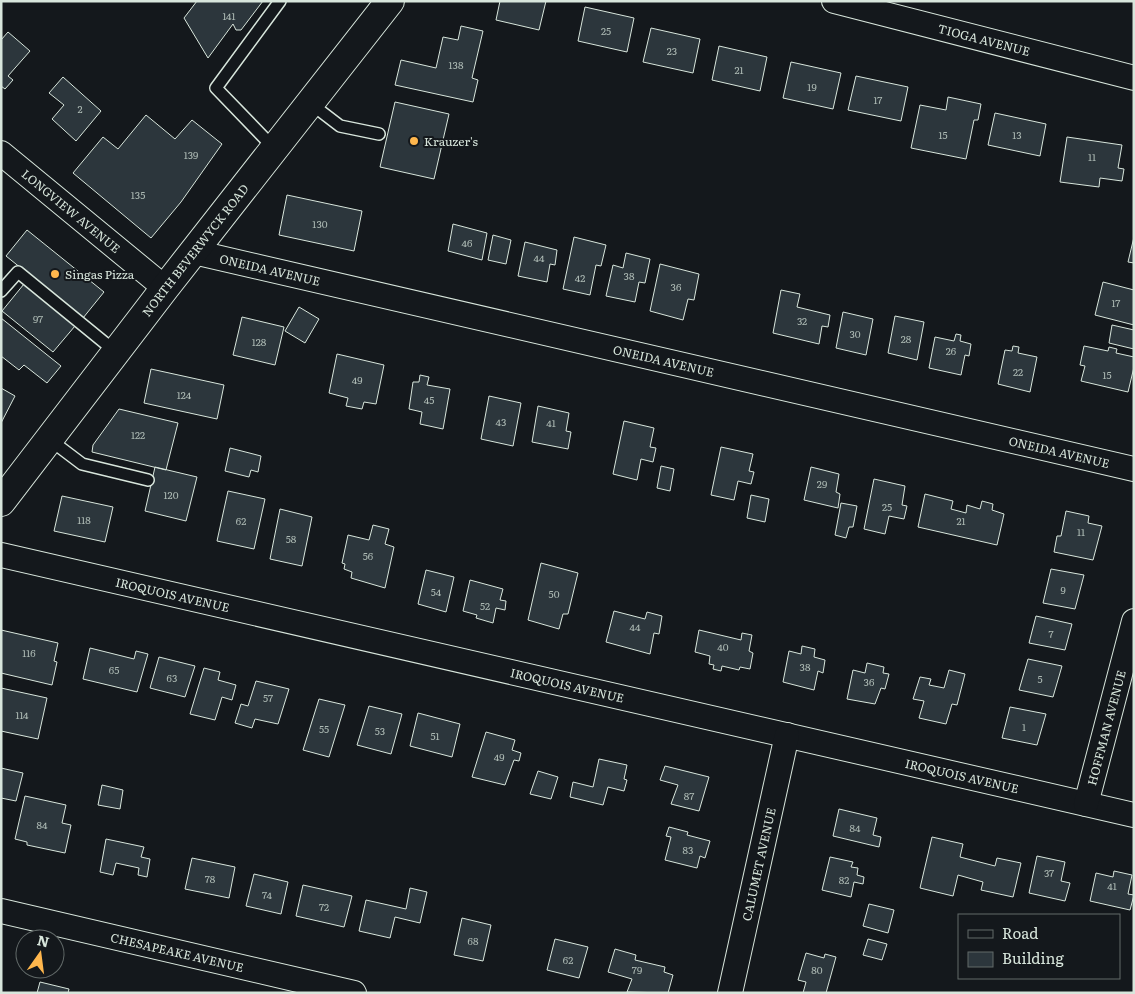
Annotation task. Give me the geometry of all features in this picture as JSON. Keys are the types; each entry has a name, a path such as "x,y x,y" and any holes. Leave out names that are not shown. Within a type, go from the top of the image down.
{"street":[{"name":"TIOGA AVENUE","path":"834,1 1134,78"},
{"name":"NORTH BEVERWYCK ROAD","path":"1,502 383,6"},
{"name":"LONGVIEW AVENUE","path":"1,153 165,288"},
{"name":"ONEIDA AVENUE","path":"194,252 1134,469"},
{"name":"IROQUOIS AVENUE","path":"1,555 1134,815"},
{"name":"HOFFMAN AVENUE","path":"1086,804 1134,622"},
{"name":"CALUMET AVENUE","path":"730,993 787,736"},
{"name":"CHESAPEAKE AVENUE","path":"1,911 354,993"}],"lane":[{"path":"274,148 216,88 280,1"},
{"path":"310,103 340,126 379,134"},
{"path":"1,291 18,272 116,352"},
{"path":"49,439 82,464 148,480"}],"building":[{"path":"197,1 263,1 241,30 236,30 233,24 208,58 184,18"},
{"path":"500,1 546,1 539,30 496,20"},
{"path":"585,7 634,18 627,52 578,41"},
{"path":"461,26 483,31 472,78 478,80 473,102 395,85 401,60 436,68 443,37 458,40"},
{"path":"651,28 700,39 693,73 643,62"},
{"path":"8,32 30,51 8,76 13,80 5,89 1,86 1,40"},
{"path":"719,46 767,57 760,91 712,80"},
{"path":"791,62 841,73 833,109 783,98"},
{"path":"856,76 908,87 901,121 848,110"},
{"path":"63,77 101,111 76,141 52,119 64,105 49,93"},
{"path":"948,97 981,104 978,120 974,120 966,159 911,148 920,105 946,110"},
{"path":"395,102 449,114 434,179 380,167"},
{"path":"995,113 1046,124 1040,156 988,145"},
{"path":"146,115 175,139 192,120 222,144 181,202 151,238 73,173 103,137 118,149"},
{"path":"1067,137 1122,145 1118,168 1124,169 1122,181 1100,178 1099,187 1060,182"},
{"path":"287,195 362,211 354,251 279,235"},
{"path":"453,224 487,233 482,260 448,251"},
{"name":"Singas Pizza","path":"27,230 104,292 83,318 6,256"},
{"path":"493,235 511,240 506,264 488,260"},
{"path":"574,237 606,245 601,266 596,265 590,295 563,289"},
{"path":"1134,237 1134,263 1128,262"},
{"path":"525,242 557,250 555,265 550,264 547,282 518,276"},
{"path":"626,253 650,259 645,283 639,282 635,302 606,296 613,265 623,268"},
{"path":"660,264 699,274 694,300 688,299 683,320 650,311"},
{"path":"1103,282 1134,290 1134,325 1095,315"},
{"path":"24,284 75,326 53,352 2,311"},
{"path":"781,290 800,294 797,307 830,315 828,327 822,326 819,344 773,333"},
{"path":"299,307 319,319 305,343 285,331"},
{"path":"843,312 873,319 866,355 836,348"},
{"path":"895,316 924,322 917,360 888,353"},
{"path":"242,317 284,327 275,365 233,355"},
{"path":"1,318 61,366 47,383 24,365 19,370 1,356"},
{"path":"1112,325 1134,330 1134,349 1109,343"},
{"path":"956,334 961,335 960,341 971,344 969,356 965,355 961,375 929,368 935,337 954,341"},
{"path":"1013,346 1019,347 1018,353 1037,357 1030,392 998,384 1005,350 1012,351"},
{"path":"1084,346 1108,351 1109,347 1117,349 1116,353 1134,357 1134,367 1128,392 1081,381 1085,366 1080,365"},
{"path":"337,354 384,365 376,404 364,402 362,409 346,406 348,398 329,393"},
{"path":"151,369 224,385 217,419 144,403"},
{"path":"420,375 429,377 427,385 450,389 443,429 420,424 422,412 409,409 413,382 419,382"},
{"path":"1,388 15,396 1,423"},
{"path":"489,396 521,403 513,446 481,439"},
{"path":"538,406 569,413 566,431 571,432 568,449 532,442"},
{"path":"119,409 178,423 166,470 92,452 93,445"},
{"path":"624,421 654,428 650,447 656,448 653,462 641,459 637,480 613,474"},
{"path":"721,447 753,454 749,471 754,472 751,484 738,481 734,500 711,495"},
{"path":"230,448 261,456 258,472 251,470 249,477 225,471"},
{"path":"661,466 674,469 670,491 657,488"},
{"path":"155,467 197,477 186,521 145,511"},
{"path":"811,467 839,474 836,492 840,494 838,508 804,500"},
{"path":"874,479 905,486 902,505 907,506 904,519 889,516 885,534 864,529"},
{"path":"228,491 265,499 254,549 217,541"},
{"path":"925,494 953,501 951,509 966,513 967,505 980,509 982,501 993,504 992,510 1004,514 997,545 918,527"},
{"path":"751,495 769,499 765,522 747,518"},
{"path":"62,496 113,507 105,542 54,531"},
{"path":"841,503 857,506 853,527 849,527 846,538 835,535"},
{"path":"280,509 312,517 302,566 270,559"},
{"path":"1066,511 1089,516 1088,523 1102,526 1093,560 1054,552 1057,536 1061,536"},
{"path":"373,525 389,529 385,544 394,547 385,588 351,578 352,572 344,569 345,564 342,563 348,535 369,540"},
{"path":"541,563 578,573 568,614 563,614 559,629 528,620"},
{"path":"1051,569 1084,575 1075,609 1043,603"},
{"path":"426,570 454,577 446,612 418,604"},
{"path":"470,580 503,589 500,600 506,601 505,610 496,608 493,623 476,618 477,615 463,611"},
{"path":"614,611 645,619 647,612 662,616 659,634 654,633 650,654 606,642"},
{"path":"1036,616 1072,624 1065,650 1029,643"},
{"path":"1,630 58,643 54,661 57,662 52,685 1,673"},
{"path":"699,630 741,640 742,633 752,635 749,651 753,653 750,669 740,667 739,670 722,666 721,671 713,669 714,665 709,664 710,656 695,652"},
{"path":"802,646 815,649 814,657 825,660 823,673 818,671 814,690 783,682 789,651 801,654"},
{"path":"90,648 134,659 136,651 148,654 137,692 83,679"},
{"path":"159,657 195,666 185,697 150,688"},
{"path":"1028,659 1062,666 1053,697 1019,690"},
{"path":"867,663 884,667 883,673 889,674 885,689 881,688 875,704 847,699 853,670 865,673"},
{"path":"204,668 220,672 218,680 236,685 232,700 222,697 215,720 190,714"},
{"path":"949,670 965,674 957,705 952,704 946,724 919,718 924,701 913,699 920,677 931,679 929,685 944,688"},
{"path":"256,681 289,689 278,724 255,719 252,728 235,723 241,704 248,706"},
{"path":"1,688 47,698 38,739 1,731"},
{"path":"319,699 345,705 329,757 303,750"},
{"path":"369,706 402,714 391,754 357,745"},
{"path":"1010,707 1046,714 1037,745 1002,738"},
{"path":"418,713 460,724 452,757 410,746"},
{"path":"486,732 515,740 512,750 521,753 519,761 514,760 505,785 472,777"},
{"path":"599,759 627,765 624,779 627,780 624,791 608,787 603,805 570,797 573,782 593,787"},
{"path":"665,766 709,777 699,811 671,804 678,785 660,780"},
{"path":"1,768 23,773 16,801 1,798"},
{"path":"538,771 558,777 551,799 530,794"},
{"path":"102,785 123,790 120,809 98,805"},
{"path":"25,796 66,805 62,823 71,825 65,853 27,845 27,842 15,839"},
{"path":"839,809 877,818 873,835 881,837 879,847 833,836"},
{"path":"669,827 688,832 687,835 710,841 705,858 700,856 697,868 665,860 671,837 666,836"},
{"path":"932,837 963,844 960,857 995,866 997,858 1021,863 1013,897 981,890 983,882 958,875 953,896 920,888"},
{"path":"106,839 144,847 141,857 150,859 147,877 138,875 139,868 116,863 113,875 100,872"},
{"path":"1037,856 1065,862 1061,881 1070,883 1065,901 1029,893"},
{"path":"830,857 853,862 851,867 858,868 857,875 864,877 863,884 854,882 851,897 822,890"},
{"path":"192,858 235,867 229,898 185,889"},
{"path":"1114,871 1132,875 1128,894 1134,895 1130,910 1090,901 1096,873 1113,877"},
{"path":"254,874 288,882 281,914 246,906"},
{"path":"303,885 352,896 344,927 296,916"},
{"path":"410,888 427,892 420,923 395,917 390,938 359,931 366,900 406,909"},
{"path":"869,904 894,910 888,933 863,926"},
{"path":"462,918 491,925 483,961 454,955"},
{"path":"555,939 588,947 579,978 547,970"},
{"path":"868,939 887,944 882,960 863,955"},
{"path":"615,949 636,955 635,960 665,967 664,972 673,975 668,993 627,992 632,979 608,972"},
{"path":"806,953 824,958 825,954 836,957 826,993 803,993 806,982 798,980"},
{"path":"40,982 69,989 68,993 37,993"}],"place":[{"name":"Krauzer's","path":"414,141"},
{"name":"Singas Pizza","path":"55,274"}]}
